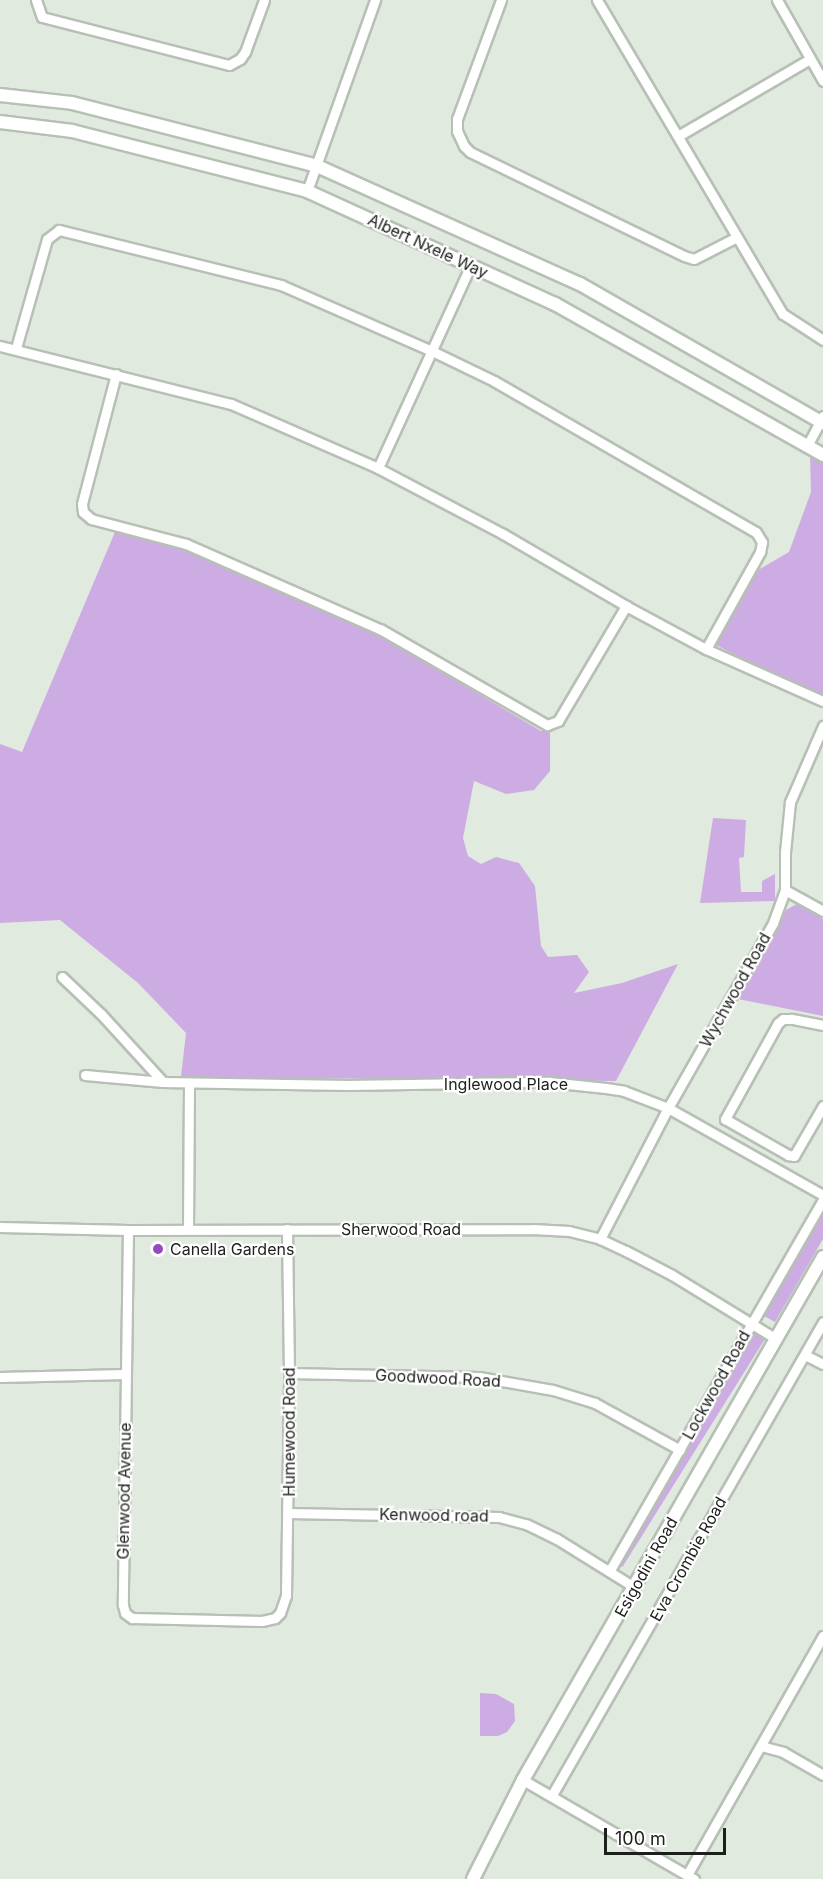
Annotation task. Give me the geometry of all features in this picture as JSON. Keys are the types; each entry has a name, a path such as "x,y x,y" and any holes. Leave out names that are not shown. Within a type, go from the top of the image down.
{"main road":[{"name":"Albert Nxele Way","path":"0,95 72,103 317,166 580,284 822,420"},
{"name":"Albert Nxele Way","path":"0,122 82,133 307,191 555,304 823,455"},
{"name":"Esigodini Road","path":"472,1879 523,1780 823,1257"}],"street":[{"path":"36,0 42,17 229,64 240,59 245,52 264,0"},
{"path":"307,191 375,0"},
{"path":"501,0 457,119 457,131 464,146 470,152 684,256 694,259 735,238"},
{"path":"597,0 678,136 735,238 785,317 823,340"},
{"path":"777,0 823,81"},
{"path":"678,136 810,59"},
{"path":"16,348 46,239 54,232 65,230 281,285 432,351 494,381 756,532 762,542 760,552 706,648"},
{"path":"378,468 471,265"},
{"path":"0,346 16,348 231,404 378,468 503,534 626,606 706,648 823,701"},
{"path":"116,374 82,504 83,512 91,519 186,544 380,629 547,725 558,721 626,606"},
{"path":"807,446 822,420"},
{"name":"Wychwood Road","path":"600,1239 668,1108 773,923 785,890 785,852 790,802 823,726"},
{"path":"785,890 823,911"},
{"path":"62,977 101,1014 163,1082"},
{"path":"823,1025 790,1018 778,1023 725,1119 788,1155 794,1156 823,1106"},
{"name":"Inglewood Place","path":"85,1075 189,1083 348,1085 549,1082 624,1091 668,1108 823,1195"},
{"path":"188,1229 189,1083"},
{"name":"Lockwood Road","path":"610,1570 823,1200"},
{"name":"Sherwood Road","path":"0,1227 128,1230 533,1229 569,1231 600,1239 672,1275 775,1338"},
{"name":"Humewood Road","path":"262,1621 275,1618 284,1607 290,1373 287,1229"},
{"name":"Glenwood Avenue","path":"128,1230 123,1605 125,1612 132,1618 262,1621"},
{"name":"Eva Crombie Road","path":"552,1795 823,1322"},
{"path":"805,1355 823,1364"},
{"name":"Goodwood Road","path":"290,1373 479,1377 553,1389 595,1403 680,1450"},
{"path":"0,1377 126,1374"},
{"name":"Kenwood road","path":"288,1513 499,1516 526,1524 610,1570 634,1587"},
{"path":"523,1780 691,1877 823,1636"},
{"path":"761,1746 783,1752 823,1775"}],"shaded area":[{"path":"810,453 823,461 823,701 716,645 758,570 789,552 811,492"},
{"path":"115,532 186,548 379,635 541,731 550,731 550,771 534,790 506,794 474,781 463,838 468,856 481,864 496,857 519,863 535,886 541,946 548,957 577,955 589,972 574,993 622,983 678,964 616,1081 181,1077 186,1033 138,983 60,920 0,923 0,744 22,752"},
{"path":"713,818 746,820 744,857 739,858 741,892 762,892 762,881 775,874 775,901 700,903"},
{"path":"797,904 823,919 823,1016 738,999 786,910"},
{"path":"823,1213 823,1239 775,1322 764,1316"},
{"path":"754,1332 765,1339 622,1567 611,1560"},
{"path":"480,1693 496,1694 514,1704 515,1721 507,1732 498,1736 480,1736"}],"place":[{"name":"Canella Gardens","path":"158,1249"}]}
